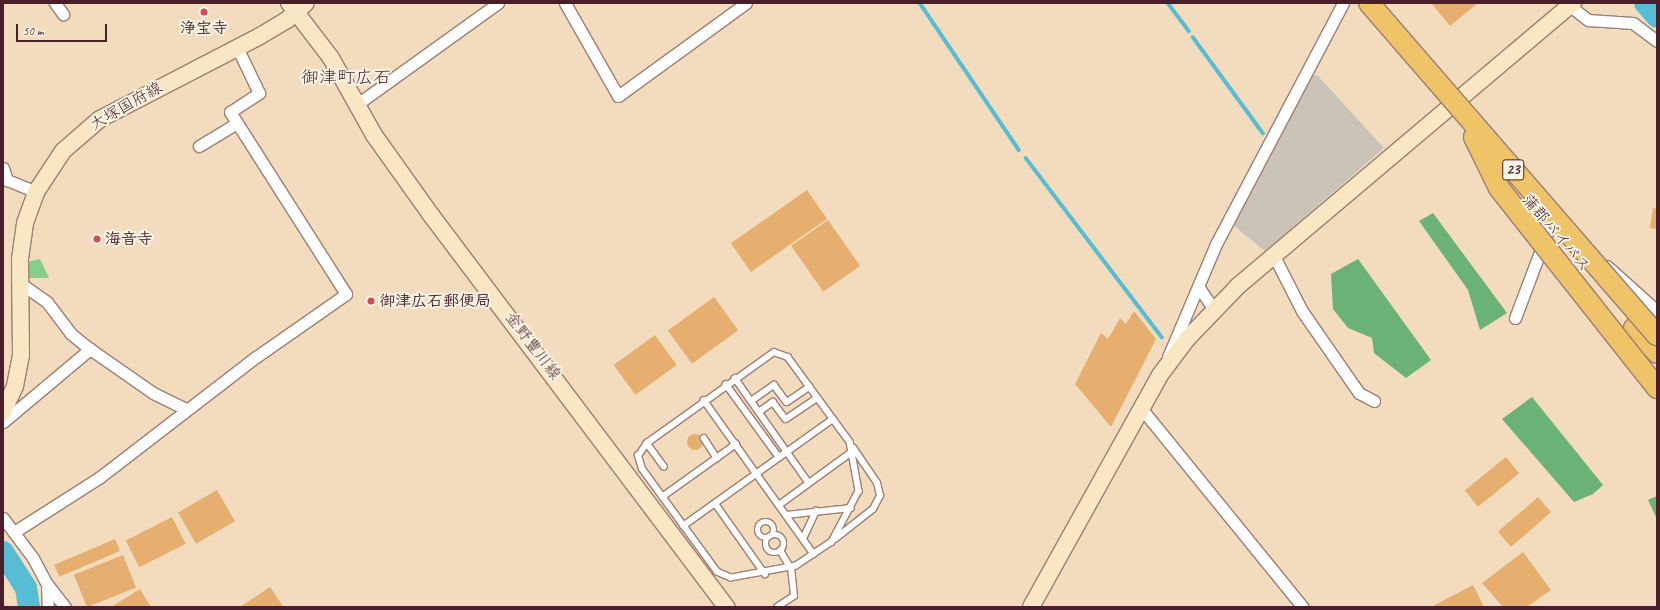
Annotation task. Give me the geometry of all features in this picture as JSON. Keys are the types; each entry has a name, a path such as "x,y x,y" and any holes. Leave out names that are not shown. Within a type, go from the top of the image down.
{"highway":[{"name":"蒲郡バイパス","path":"1362,3 1657,353"},
{"name":"蒲郡バイパス","path":"1369,3 1655,326"},
{"path":"1472,134 1500,188 1657,388"}],"main road":[{"path":"1031,607 1160,375 1214,310 1274,256 1571,4"},
{"name":"金野豊川線","path":"298,6 342,75 356,104 431,215 726,607"},
{"name":"大塚国府線","path":"5,401 21,355 20,283 22,240 36,192 63,151 86,128 237,47 298,6"}],"street":[{"path":"56,3 63,14"},
{"path":"356,104 498,3"},
{"path":"565,3 618,96 746,3"},
{"path":"1160,375 1216,244 1343,3"},
{"path":"1571,4 1588,20 1633,23 1657,41"},
{"path":"14,532 94,481 186,409 346,294 230,112 259,93 237,47"},
{"path":"200,146 237,123"},
{"path":"3,168 5,181 36,192"},
{"path":"1515,318 1552,214 1655,326"},
{"path":"1274,256 1319,336 1359,393 1374,401"},
{"path":"20,283 47,302 70,333 90,349 153,394 186,409"},
{"path":"1198,286 1214,310"},
{"path":"3,422 90,349"},
{"path":"1141,408 1303,607"},
{"path":"3,518 14,532 47,584 65,607"},
{"path":"47,584 48,607"}],"lane":[{"path":"777,352 788,358 850,442 877,483 880,496 871,511 832,542 791,569 731,578 721,574 662,498 639,462 640,450 647,443 735,378 765,355 777,352"},
{"path":"735,378 809,483"},
{"path":"726,384 779,457"},
{"path":"751,401 774,385 787,402 810,387"},
{"path":"759,412 774,402 786,419 817,398"},
{"path":"704,400 814,554"},
{"path":"683,526 832,419"},
{"path":"704,438 717,458"},
{"path":"832,542 859,491 853,451 850,442"},
{"path":"647,443 664,466"},
{"path":"662,498 736,444"},
{"path":"779,505 853,451"},
{"path":"715,503 765,574"},
{"path":"786,515 851,508"},
{"path":"803,539 816,511"},
{"path":"777,607 794,596 791,569 780,551 768,549 767,543 770,537 782,539 784,546 780,551"}],"shaded area":[{"path":"1317,75 1384,148 1265,251 1233,225 1312,76"}],"green space":[{"path":"1433,213 1507,313 1480,330 1468,290 1419,221"},
{"path":"40,259 49,278 26,278 26,262"},
{"path":"1358,259 1431,360 1406,378 1374,353 1372,338 1348,328 1333,309 1331,274"},
{"path":"1532,397 1603,485 1593,494 1574,502 1502,419"},
{"path":"1657,496 1657,519 1648,500"}],"building":[{"path":"1431,3 1478,3 1450,26"},
{"path":"807,190 827,219 751,272 731,243"},
{"path":"1653,208 1657,209 1657,229 1650,228"},
{"path":"828,220 860,266 823,292 791,246"},
{"path":"714,297 738,330 692,364 668,331"},
{"path":"1134,311 1156,339 1111,427 1075,384 1101,333 1108,339 1120,318 1126,324"},
{"path":"655,335 677,365 635,395 614,365"},
{"path":"695,434 701,436 703,442 701,448 695,450 689,448 687,442 689,436"},
{"path":"1506,457 1519,473 1478,507 1465,490"},
{"path":"217,490 235,521 196,544 178,512"},
{"path":"1538,497 1551,512 1511,547 1498,532"},
{"path":"172,517 186,544 139,567 126,541"},
{"path":"115,539 120,551 59,577 54,565"},
{"path":"1523,552 1551,590 1527,607 1503,607 1482,583"},
{"path":"123,555 136,587 87,607 74,575"},
{"path":"1473,585 1484,607 1431,607"},
{"path":"270,587 283,606 240,607"},
{"path":"140,589 151,607 115,607 114,605"}],"waterway":[{"path":"920,3 1019,150"},
{"path":"1168,3 1189,31"},
{"path":"1645,3 1657,17"},
{"path":"1193,37 1263,133"},
{"path":"1026,158 1162,337"},
{"path":"3,552 26,588 29,607"}],"place":[{"name":"浄宝寺","path":"204,12"},
{"name":"海音寺","path":"97,239"},
{"name":"御津広石郵便局","path":"371,301"}],"district":[{"name":"御津町広石","path":"346,77"}]}
